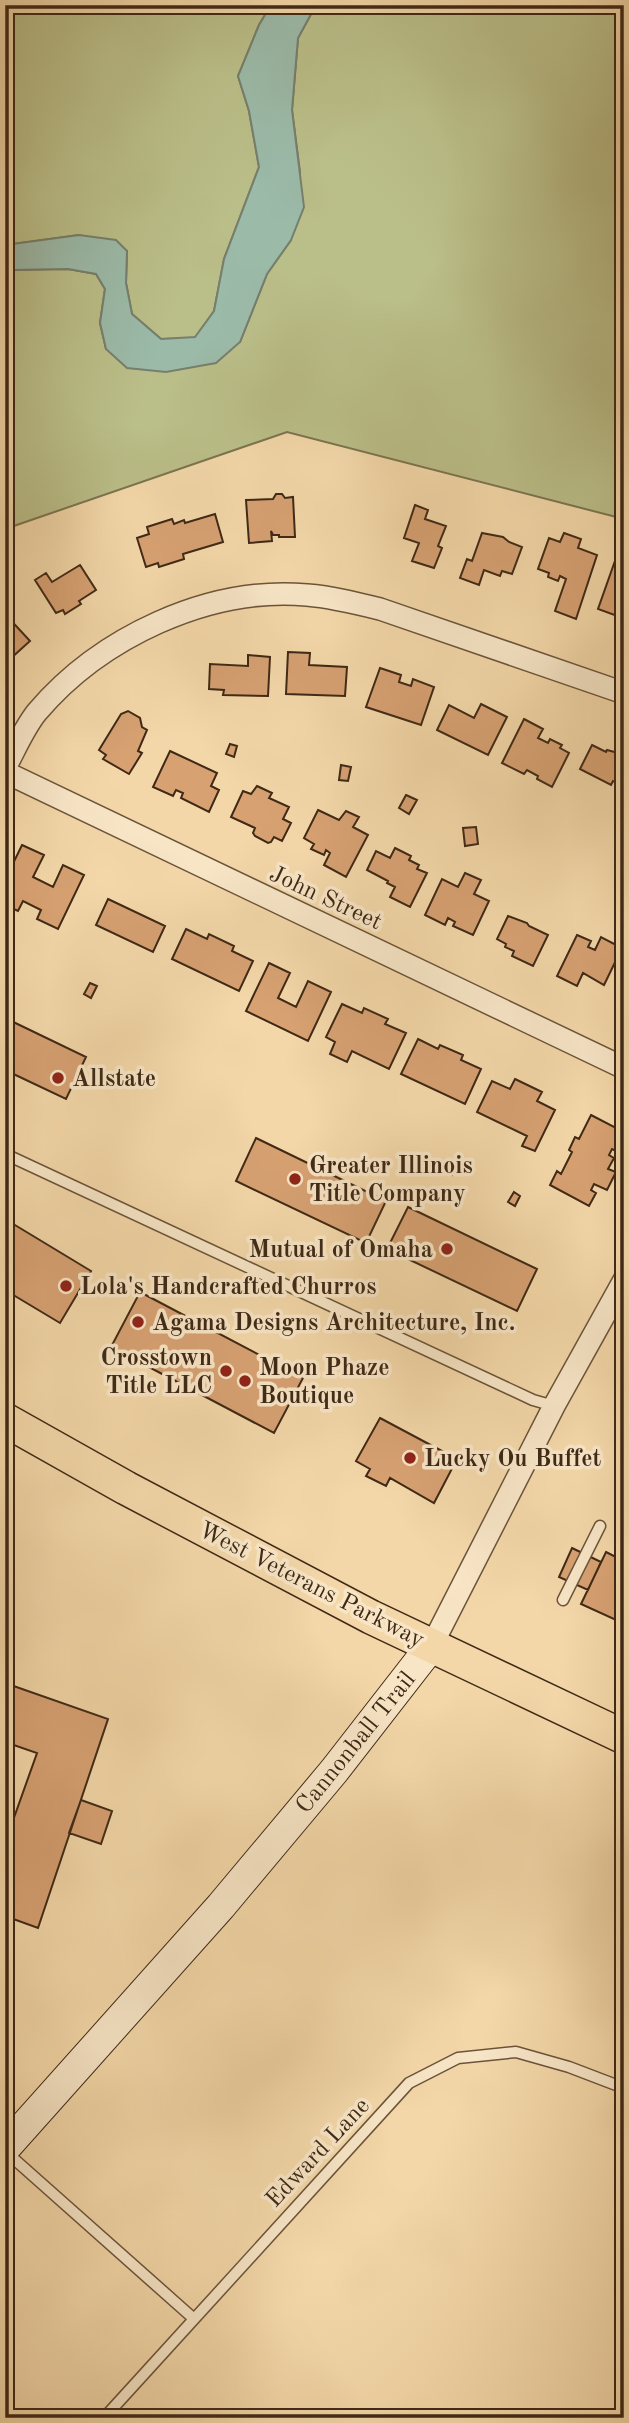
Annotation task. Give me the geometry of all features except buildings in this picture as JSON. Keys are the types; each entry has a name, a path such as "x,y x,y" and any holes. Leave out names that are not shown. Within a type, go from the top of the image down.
{"main road":[{"name":"West Veterans Parkway","path":"5,1420 187,1521 371,1617 624,1737"},
{"name":"Cannonball Trail","path":"5,2149 221,1906 334,1771 432,1645"}],"street":[{"path":"5,770 35,715 64,683 104,653 141,630 181,614 212,603 258,596 304,594 380,609 624,693"},
{"name":"John Street","path":"5,770 624,1068"},
{"name":"Cannonball Trail","path":"432,1645 554,1406 624,1280"}],"lane":[{"path":"5,1154 533,1400 554,1406"},
{"path":"563,1600 600,1526"},
{"name":"Edward Lane","path":"104,2418 410,2083 458,2058 516,2052 569,2067 624,2088"},
{"path":"5,2149 193,2318"}],"green space":[{"path":"5,5 271,5 259,25 238,76 249,111 259,167 224,259 214,311 195,338 161,339 132,314 126,283 127,251 79,235 5,245"},
{"path":"316,5 624,5 624,519 287,432 5,529 5,272 68,269 96,274 105,289 100,323 106,349 240,342 267,274 291,240 300,172 292,110 298,38"}],"shaded area":[{"path":"271,5 316,5 298,38 292,110 304,207 291,240 267,274 240,342 216,363 166,372 127,368 106,349 100,323 105,289 96,274 68,269 5,272 5,245 79,235 116,240 127,251 126,283 132,314 161,339 195,337 214,311 224,259 259,167 249,111 238,76 259,25"}],"place":[{"name":"Allstate","path":"58,1078"},
{"name":"Greater Illinois Title Company","path":"295,1179"},
{"name":"Mutual of Omaha","path":"447,1249"},
{"name":"Lola's Handcrafted Churros","path":"66,1286"},
{"name":"Agama Designs Architecture, Inc.","path":"138,1322"},
{"name":"Crosstown Title LLC","path":"226,1371"},
{"name":"Moon Phaze Boutique","path":"245,1381"},
{"name":"Lucky Ou Buffet","path":"410,1458"}]}
